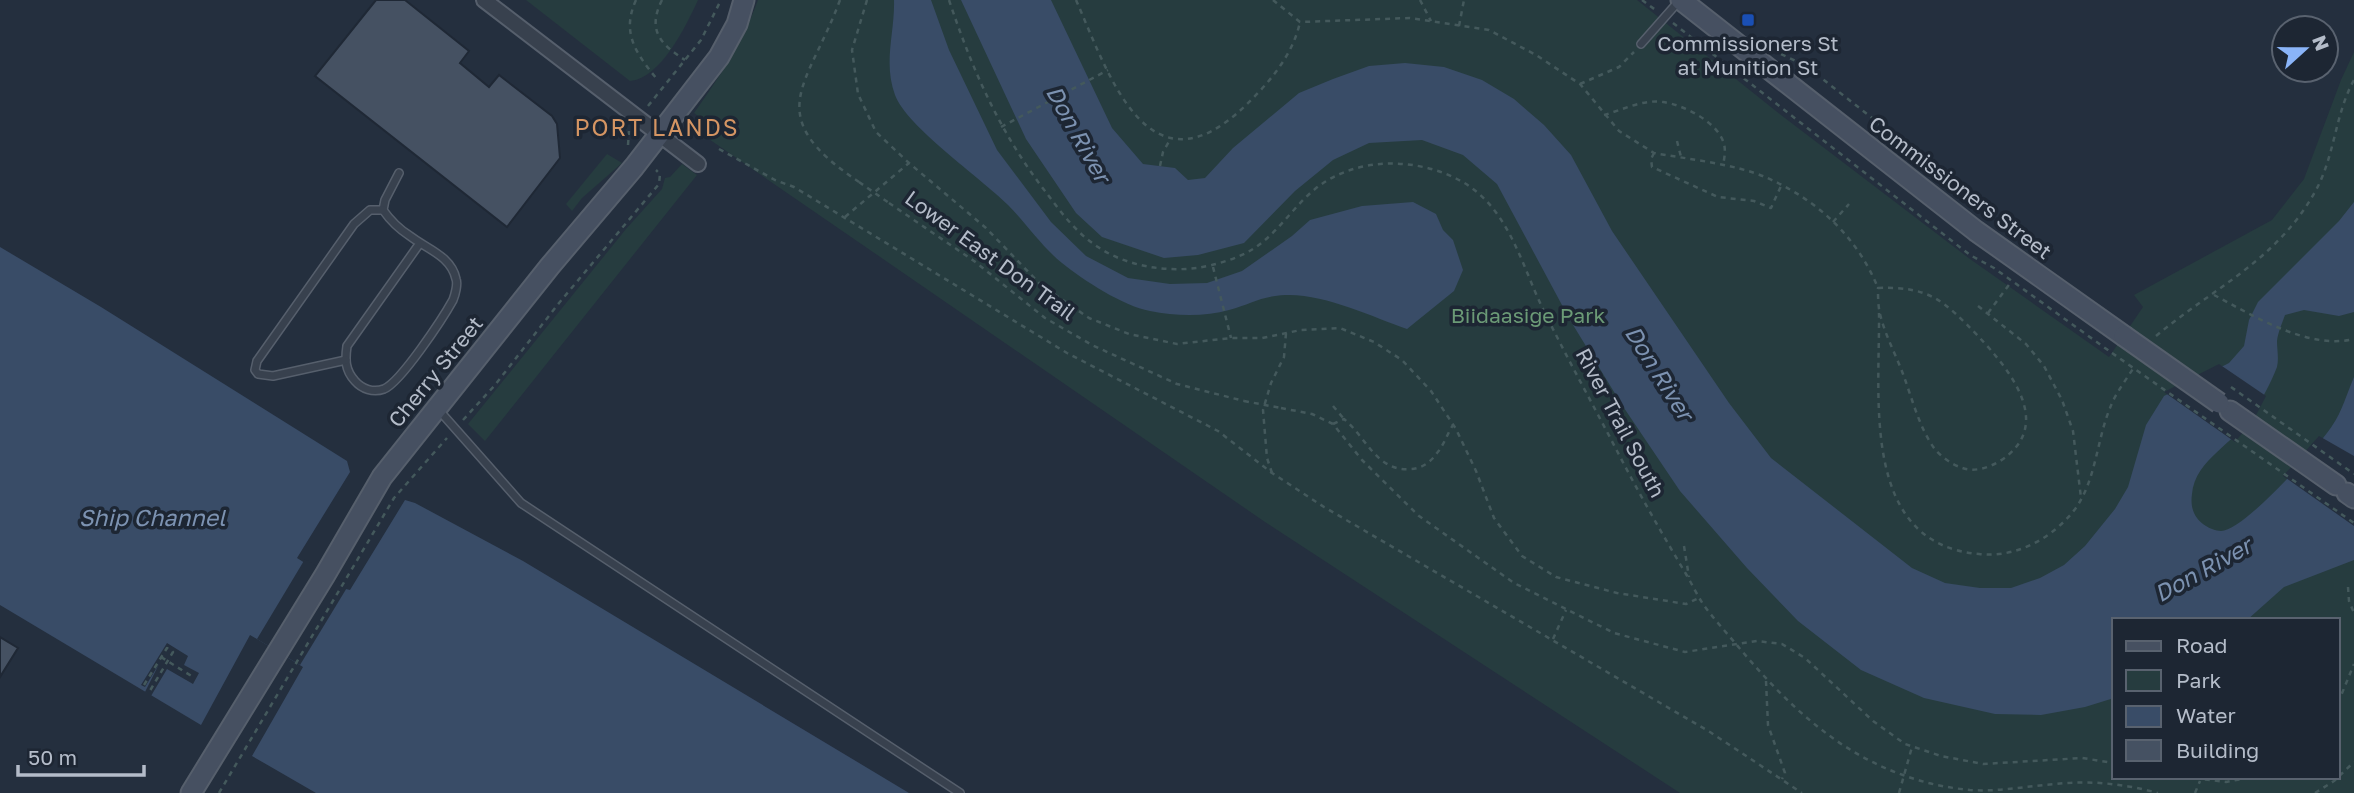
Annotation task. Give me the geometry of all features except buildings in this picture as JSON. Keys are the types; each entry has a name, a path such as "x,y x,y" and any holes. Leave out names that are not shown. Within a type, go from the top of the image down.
{"street":[{"path":"484,0 698,164"},
{"name":"Cherry Street","path":"191,793 232,748 382,477 660,134 719,57 737,24 744,0"},
{"name":"Commissioners Street","path":"1680,0 1976,231 2346,492"}],"lane":[{"path":"1641,44 1680,0"},
{"path":"399,173 385,200 383,210 390,220 446,260 457,279 455,297 399,378 385,389 375,391 361,388 349,375 345,360 347,346 420,243"},
{"path":"345,360 273,376 258,374 255,370 257,361 354,224 370,211 383,210"},
{"path":"437,408 521,503 960,793"}],"path":[{"path":"636,0 631,15 631,37 640,58 656,78"},
{"path":"662,0 656,13 655,24 659,36 665,46 685,61"},
{"path":"657,95 701,40 721,0"},
{"name":"Lower East Don Trail","path":"840,0 802,84 798,109 803,129 830,163 974,261 1056,325 1177,384 1312,414 1333,424"},
{"name":"Lower East Don Trail","path":"867,0 852,50 858,94 877,132 909,163 986,228 1041,285 1089,318 1129,334 1177,344 1231,338 1262,338 1301,330 1340,328 1374,342 1402,360 1432,391 1476,471 1494,518 1522,556 1556,577 1616,593 1686,604 1699,598"},
{"name":"River Trail South","path":"948,0 976,77 1001,127 1028,170 1077,230 1100,249 1127,261 1176,271 1213,268 1252,250 1283,224 1316,189 1346,172 1383,163 1418,164 1460,181 1480,194 1496,211 1514,242 1541,306 1653,519 1699,598"},
{"path":"1076,0 1108,70 1133,113 1149,129 1171,138 1198,138 1226,124 1255,96 1289,53 1297,38 1300,22"},
{"path":"1273,0 1300,22 1410,18 1489,30 1536,55 1580,84 1619,131 1654,153 1764,176 1816,208 1848,235 1878,288 1881,436 1885,467 1895,497 1904,513 1920,531 1941,545 1966,553 1992,556 2010,553 2033,546 2072,513 2092,473 2110,406 2136,363"},
{"path":"1420,0 1431,21"},
{"path":"1459,26 1464,0"},
{"path":"1642,0 1648,1 1970,255 1994,268 2354,523"},
{"path":"1580,84 1619,66 1641,44"},
{"path":"1772,49 1806,66 1926,160 1961,198"},
{"path":"1001,127 1108,70"},
{"path":"2148,344 2178,318 2254,265 2294,222 2315,191 2328,163 2346,94 2354,80"},
{"path":"1604,115 1640,104 1662,102 1688,110 1712,125 1721,136 1726,152 1723,166"},
{"path":"630,127 627,136 632,151"},
{"path":"1160,166 1163,152 1171,138"},
{"path":"1677,141 1681,158"},
{"path":"719,149 775,180 794,187 1066,353 1218,430 1272,473 1324,507 1710,732 1802,793"},
{"path":"1654,153 1651,159 1652,167 1718,197 1754,201 1771,208 1781,186"},
{"path":"845,217 909,163"},
{"path":"219,793 232,748 394,498 495,385 559,303 659,184 660,174 651,166"},
{"path":"1833,222 1849,204"},
{"path":"1213,268 1231,338"},
{"path":"1988,314 2011,282"},
{"path":"1878,288 1917,290 1947,304 1995,354 2015,380 2024,402 2024,434 2008,456 1995,464 1976,470 1961,468 1935,450 1919,416 1880,313"},
{"path":"2214,295 2313,340 2354,339"},
{"path":"1978,306 2026,344 2044,366 2062,400 2073,431 2081,498"},
{"path":"1272,473 1267,458 1263,410 1271,383 1284,357 1286,333"},
{"path":"2222,382 2354,474"},
{"path":"1333,406 1376,456 1389,466 1405,470 1419,468 1433,458 1453,425"},
{"path":"1344,419 1333,424 1362,460 1419,516 1514,583 1614,634 1685,652 1757,641 1782,644 1805,658 1873,721 1905,744 1941,756 1983,764 2082,758 2112,763"},
{"path":"1684,546 1690,581"},
{"path":"2348,587 2349,601 2354,613"},
{"path":"1699,598 1766,681 1813,724 1842,746 1904,776 1972,790 2013,789 2059,783 2104,783 2158,793"},
{"path":"1553,640 1566,610"},
{"path":"144,685 167,648 173,652 148,694"},
{"path":"161,657 193,677"},
{"path":"2340,698 2354,664"},
{"path":"1766,681 1768,725 1785,773 1782,780"},
{"path":"1899,793 1912,747"},
{"path":"2340,775 2354,762"},
{"path":"2195,779 2226,782 2242,779"},
{"path":"2315,793 2336,779"},
{"path":"2195,793 2200,780"}],"green space":[{"path":"526,0 698,0 662,61 641,78 630,81"},
{"name":"Biidaasige Park","path":"758,0 1637,0 1781,115 1970,259 2109,357 2143,307 2134,295 2272,220 2304,179 2354,52 2354,793 1680,793 1265,522 703,135 698,130 698,116 694,113 730,58"},
{"path":"607,154 622,163 582,198 572,211 566,204"},
{"path":"682,164 697,175 485,441 468,424 626,229 662,189 665,178 670,177"}],"water":[{"path":"894,0 931,0 949,50 997,150 1051,222 1086,256 1128,278 1170,284 1207,283 1242,271 1310,220 1362,206 1413,202 1436,214 1443,230 1453,240 1463,270 1454,291 1407,329 1348,307 1300,295 1269,297 1220,312 1190,315 1150,311 1104,292 1055,257 1008,205 929,136 902,108 895,95 890,71"},
{"name":"Don River","path":"961,0 1051,0 1112,128 1143,164 1175,168 1188,180 1205,178 1233,148 1299,93 1369,66 1405,63 1444,67 1482,80 1514,99 1544,125 1571,155 1612,231 1729,403 1771,458 1912,568 1945,583 1980,588 2011,588 2040,578 2064,565 2085,546 2115,509 2128,487 2146,425 2164,396 2229,363 2244,346 2249,320 2258,302 2339,221 2354,202 2354,312 2339,316 2304,310 2285,315 2277,341 2277,367 2269,386 2245,425 2200,471 2195,482 2192,508 2202,523 2221,531 2246,518 2280,486 2324,437 2339,415 2354,377 2354,560 2284,587 2249,618 2112,618 2112,699 2041,715 1995,714 1924,698 1861,670 1798,621 1747,568 1680,491 1622,405 1570,320 1497,184 1463,155 1422,140 1369,143 1333,160 1295,191 1244,243 1198,255 1164,258 1102,237 1076,213 1026,139"},
{"name":"Ship Channel","path":"0,247 347,461 350,472 297,558 346,589 350,590 405,500 415,503 523,561 909,793 316,793 252,756 303,667 257,639 250,635 201,725 0,605"}],"pier":[{"path":"2219,364 2266,396 2254,419 2235,442 2164,392"},
{"path":"2319,436 2354,456 2354,526 2283,476"},
{"path":"305,559 348,586 300,665 257,639"},
{"path":"167,643 188,656 184,665 199,673 193,684 167,669 151,696 145,692 159,664 145,687 141,685"}],"place":[{"name":"Commissioners St at Munition St","path":"1748,20"}],"district":[{"name":"PORT LANDS","path":"657,128"}]}
